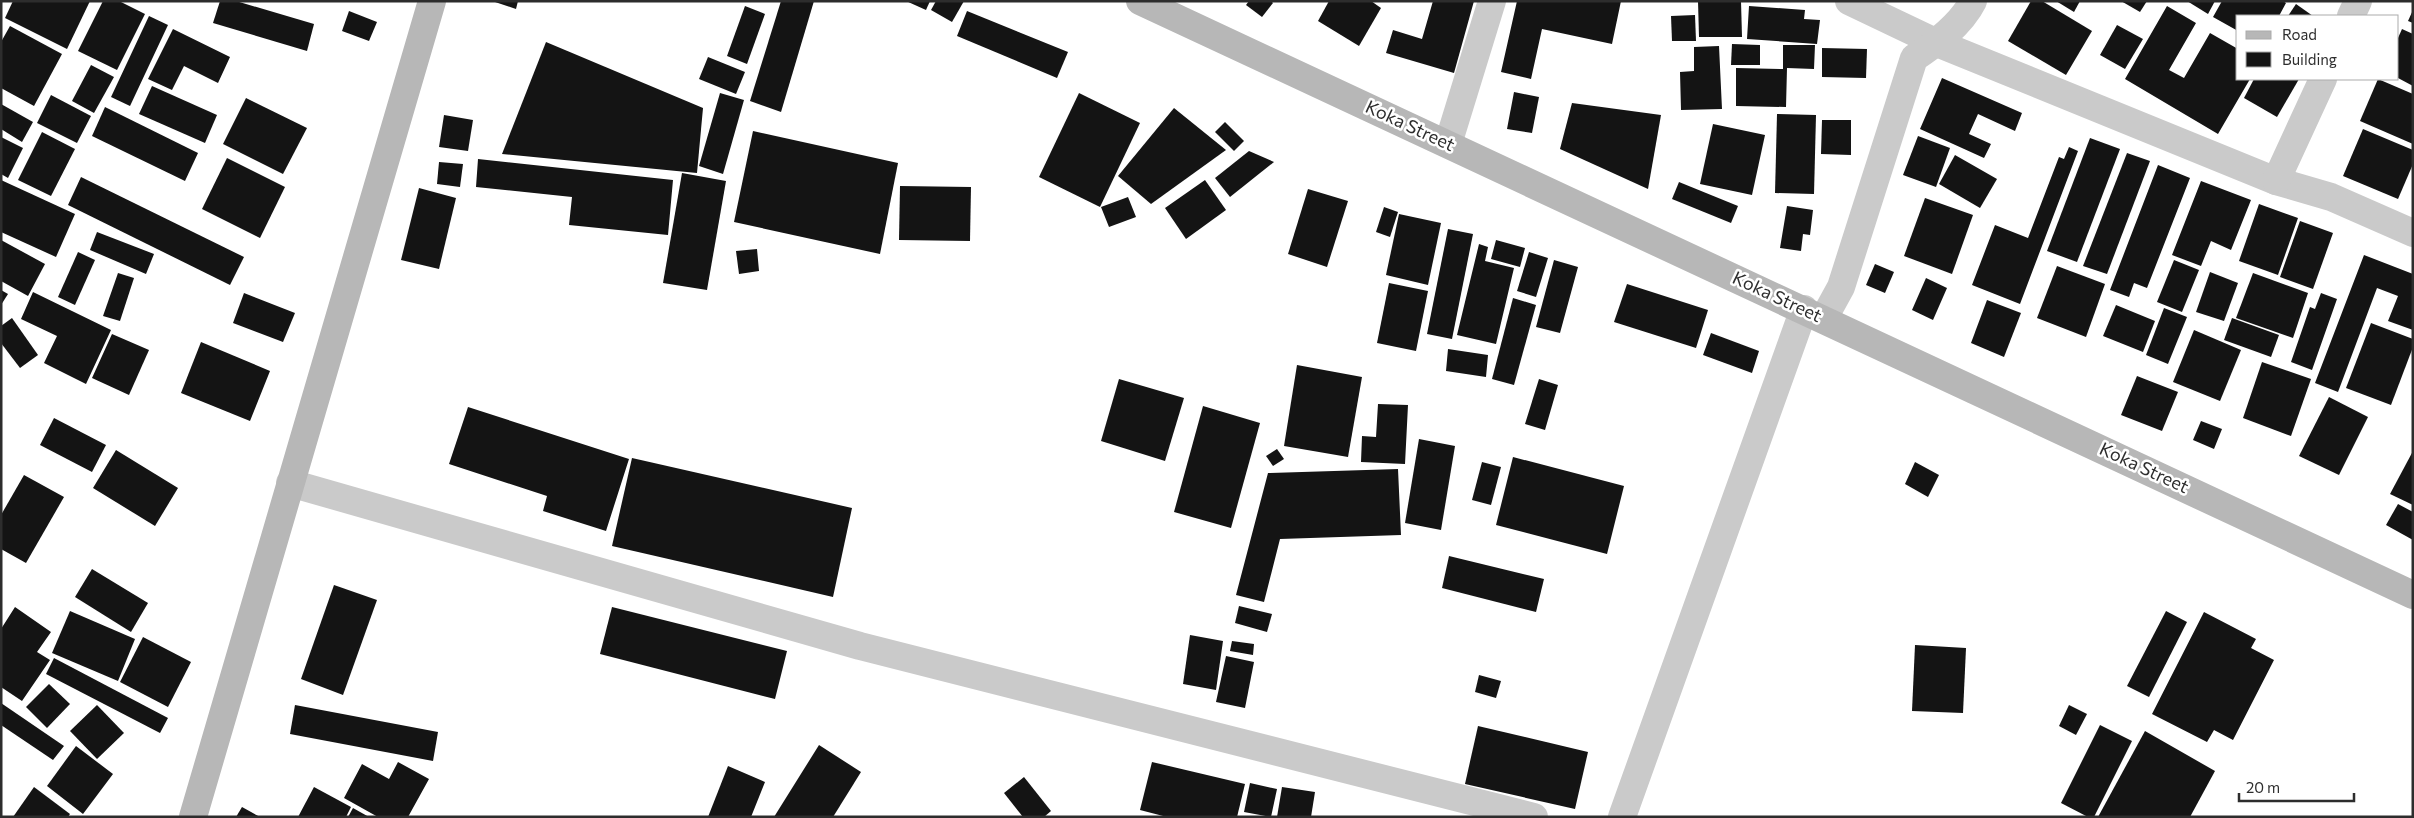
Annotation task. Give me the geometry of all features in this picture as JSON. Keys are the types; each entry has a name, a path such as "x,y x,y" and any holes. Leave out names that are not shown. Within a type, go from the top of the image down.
{"main road":[{"path":"193,817 432,1"},
{"name":"Koka Street","path":"1140,1 2413,595"}],"street":[{"path":"1448,144 1492,1"},
{"path":"1849,1 1937,43 2276,181 2331,197 2413,233"},
{"path":"1622,817 1814,314 1840,288 1914,58 1937,43 1969,9 1973,1"},
{"path":"2351,15 2358,1"},
{"path":"2276,181 2323,80"},
{"path":"290,483 860,646 1534,817"}],"building":[{"path":"13,1 90,1 67,49 5,18"},
{"path":"103,1 119,1 145,14 117,70 78,51"},
{"path":"220,1 236,1 314,24 307,51 213,23"},
{"path":"492,1 518,1 516,9"},
{"path":"781,1 814,1 781,112 750,101"},
{"path":"906,1 930,1 926,10"},
{"path":"936,1 964,1 952,22 931,10"},
{"path":"1249,1 1271,1 1273,3 1262,17 1246,5"},
{"path":"1329,1 1371,1 1381,8 1359,46 1318,21"},
{"path":"1433,1 1474,1 1454,73 1386,53 1393,30 1422,39"},
{"path":"1517,1 1621,1 1612,44 1542,29 1531,79 1501,72"},
{"path":"1698,1 1741,1 1742,37 1699,37"},
{"path":"2031,1 2042,1 2092,31 2066,75 2008,41"},
{"path":"2056,1 2080,1 2074,12"},
{"path":"2121,1 2147,1 2140,12"},
{"path":"2187,1 2215,1 2208,14"},
{"path":"2222,1 2283,1 2286,3 2280,15 2236,15 2236,30 2213,17"},
{"path":"2296,4 2312,15 2289,15"},
{"path":"745,6 765,14 747,64 727,56"},
{"path":"1749,6 1805,10 1804,19 1820,20 1817,44 1747,39"},
{"path":"2167,6 2196,23 2169,70 2184,78 2210,33 2236,48 2236,80 2249,80 2218,134 2125,79"},
{"path":"2413,10 2413,23 2408,21"},
{"path":"349,11 377,22 369,41 342,31"},
{"path":"967,11 1068,52 1057,78 957,36"},
{"path":"1695,15 1696,41 1672,41 1671,16"},
{"path":"149,16 168,25 130,106 111,97"},
{"path":"2117,25 2143,39 2125,69 2100,55"},
{"path":"10,26 62,54 34,106 1,88 1,42"},
{"path":"173,29 230,57 218,83 184,66 172,90 148,79"},
{"path":"2402,29 2413,34 2413,86 2399,79 2399,36"},
{"path":"546,42 703,108 697,173 502,154"},
{"path":"1732,44 1760,45 1760,65 1731,65"},
{"path":"1783,45 1815,45 1814,69 1787,68 1786,107 1736,106 1736,68 1783,69"},
{"path":"1719,46 1722,109 1681,110 1680,72 1694,71 1694,47"},
{"path":"1822,48 1867,49 1866,78 1822,77"},
{"path":"708,57 745,72 736,94 699,79"},
{"path":"91,65 114,77 94,113 72,101"},
{"path":"1942,78 2022,113 2015,131 1978,114 1969,134 1991,144 1984,158 1920,129"},
{"path":"2253,80 2298,80 2277,117 2244,98"},
{"path":"2378,80 2413,94 2413,144 2360,121"},
{"path":"152,86 217,115 205,143 139,114"},
{"path":"1514,92 1539,97 1532,133 1507,129"},
{"path":"720,93 744,100 723,174 699,166"},
{"path":"1079,93 1140,123 1100,207 1039,177"},
{"path":"51,95 91,116 77,143 37,123"},
{"path":"246,98 307,128 283,174 223,144"},
{"path":"1572,103 1661,115 1648,189 1560,149"},
{"path":"1,104 33,122 22,142 1,129"},
{"path":"105,107 198,153 185,181 92,136"},
{"path":"1174,108 1226,150 1151,204 1118,176"},
{"path":"1777,114 1816,115 1814,194 1775,193"},
{"path":"444,115 473,120 468,151 439,147"},
{"path":"1822,120 1851,120 1851,155 1821,154"},
{"path":"1225,122 1244,141 1234,151 1215,132"},
{"path":"1713,124 1765,135 1752,195 1700,184"},
{"path":"2363,129 2413,150 2413,164 2398,199 2343,176"},
{"path":"753,131 898,163 880,254 734,222"},
{"path":"42,132 75,149 51,196 18,180"},
{"path":"1918,136 1950,148 1936,187 1903,175"},
{"path":"1,137 23,148 8,178 1,174"},
{"path":"2090,138 2120,149 2077,262 2047,251"},
{"path":"2069,147 2078,151 2020,304 1972,285 1995,225 2028,238 2059,157 2064,159"},
{"path":"1249,151 1274,162 1230,197 1215,178"},
{"path":"2127,153 2150,161 2107,274 2083,266"},
{"path":"1955,155 1997,179 1980,208 1939,184"},
{"path":"227,158 285,187 260,238 202,209"},
{"path":"478,159 673,180 668,235 569,225 572,197 476,187"},
{"path":"439,162 463,164 460,187 437,184"},
{"path":"2158,165 2190,178 2147,288 2134,283 2129,297 2110,290"},
{"path":"682,173 726,181 707,290 663,283"},
{"path":"81,177 244,257 230,285 68,205"},
{"path":"1,180 75,214 56,257 1,232"},
{"path":"1205,180 1226,210 1186,239 1165,208"},
{"path":"2201,181 2251,200 2231,250 2211,241 2201,266 2172,255"},
{"path":"1679,182 1738,206 1731,223 1672,199"},
{"path":"900,186 971,187 970,241 899,240"},
{"path":"419,188 456,198 439,269 401,260"},
{"path":"1308,189 1348,201 1327,267 1288,254"},
{"path":"1128,197 1136,217 1109,227 1101,207"},
{"path":"1925,198 1973,215 1952,274 1904,256"},
{"path":"2259,204 2298,218 2278,275 2239,261"},
{"path":"1787,206 1813,210 1810,235 1803,234 1801,251 1780,248"},
{"path":"1384,207 1398,212 1390,237 1376,232"},
{"path":"1399,214 1441,223 1428,285 1386,275"},
{"path":"2300,221 2333,233 2313,289 2280,277"},
{"path":"1448,229 1473,234 1452,339 1427,334"},
{"path":"97,232 154,254 146,274 90,250"},
{"path":"1,240 45,264 28,296 1,281"},
{"path":"1496,240 1525,248 1520,267 1491,259"},
{"path":"1479,244 1488,247 1485,261 1514,268 1496,344 1457,335"},
{"path":"757,249 759,271 739,274 736,251"},
{"path":"78,252 95,260 75,305 58,297"},
{"path":"1529,252 1548,258 1536,297 1517,291"},
{"path":"2364,255 2413,274 2413,330 2388,321 2398,296 2377,288 2338,392 2315,383"},
{"path":"1554,260 1578,267 1560,333 1536,327"},
{"path":"2174,260 2199,270 2182,312 2157,302"},
{"path":"1875,264 1894,272 1885,293 1866,285"},
{"path":"2057,266 2105,284 2086,337 2037,318"},
{"path":"2210,272 2238,283 2224,321 2196,312"},
{"path":"118,273 134,278 120,321 103,316"},
{"path":"2253,273 2308,293 2293,338 2236,318"},
{"path":"1926,278 1947,288 1933,320 1912,310"},
{"path":"1389,283 1428,291 1416,351 1377,343"},
{"path":"1627,284 1708,310 1696,348 1614,322"},
{"path":"1,290 8,294 1,305"},
{"path":"33,292 111,330 86,384 44,363 57,336 21,319"},
{"path":"244,293 295,313 283,342 233,323"},
{"path":"2321,293 2337,299 2312,370 2291,362 2310,307 2315,309"},
{"path":"1513,298 1536,305 1514,385 1492,379"},
{"path":"1987,300 2021,313 2004,357 1971,343"},
{"path":"2116,305 2155,321 2143,352 2103,336"},
{"path":"2164,308 2187,317 2168,364 2146,355"},
{"path":"12,318 38,355 20,368 1,343 1,326"},
{"path":"2232,318 2279,335 2271,357 2224,340"},
{"path":"2371,323 2413,339 2413,347 2391,405 2346,388"},
{"path":"2194,330 2241,350 2220,401 2173,382"},
{"path":"1711,333 1759,351 1752,373 1703,355"},
{"path":"112,334 149,350 129,395 92,378"},
{"path":"201,342 270,371 250,421 181,393"},
{"path":"1448,349 1488,355 1486,377 1446,371"},
{"path":"2262,362 2311,379 2291,436 2243,418"},
{"path":"1297,365 1362,377 1348,457 1284,446"},
{"path":"2137,376 2178,392 2162,431 2121,415"},
{"path":"1119,379 1184,398 1165,461 1101,441"},
{"path":"1539,379 1558,385 1545,430 1525,424"},
{"path":"2329,397 2368,417 2339,475 2299,456"},
{"path":"1378,404 1408,405 1405,464 1361,462 1362,436 1376,437"},
{"path":"1203,406 1260,423 1231,528 1174,512"},
{"path":"468,407 629,459 606,531 543,511 547,496 449,464"},
{"path":"54,418 106,445 92,472 40,445"},
{"path":"2201,421 2222,429 2214,449 2193,440"},
{"path":"1419,439 1455,446 1441,530 1405,523"},
{"path":"1277,449 1284,459 1273,466 1266,456"},
{"path":"116,450 178,488 155,526 93,488"},
{"path":"2413,451 2413,505 2390,494"},
{"path":"1513,457 1624,486 1607,554 1496,525"},
{"path":"632,458 852,508 833,597 612,546"},
{"path":"1482,462 1501,467 1491,505 1472,500"},
{"path":"1915,462 1939,475 1928,497 1905,484"},
{"path":"1398,469 1401,535 1280,539 1264,602 1236,595 1268,473"},
{"path":"24,475 64,497 26,563 1,549 1,515"},
{"path":"2398,504 2413,512 2413,540 2386,525"},
{"path":"1449,556 1544,579 1536,612 1442,588"},
{"path":"92,569 148,603 131,632 75,597"},
{"path":"334,585 377,600 343,695 301,679"},
{"path":"1239,606 1272,614 1267,632 1235,623"},
{"path":"15,607 51,632 37,652 50,660 22,701 1,687 1,629"},
{"path":"612,607 787,651 775,699 600,654"},
{"path":"70,611 135,639 118,681 52,653"},
{"path":"2166,611 2187,622 2149,697 2127,686"},
{"path":"2204,612 2256,639 2251,648 2274,660 2233,740 2214,730 2207,742 2152,714"},
{"path":"1190,635 1223,641 1216,690 1183,684"},
{"path":"143,637 191,662 168,707 120,682"},
{"path":"1232,641 1254,644 1253,655 1230,651"},
{"path":"1915,645 1966,648 1963,713 1912,711"},
{"path":"1226,656 1254,662 1245,708 1216,702"},
{"path":"54,658 168,718 160,733 46,674"},
{"path":"1479,675 1501,681 1496,698 1475,692"},
{"path":"49,684 70,704 47,728 26,707"},
{"path":"1,703 64,746 53,760 1,725"},
{"path":"97,705 124,733 97,759 70,731"},
{"path":"295,705 438,732 433,761 290,734"},
{"path":"2069,705 2087,714 2076,735 2059,726"},
{"path":"2100,725 2132,741 2094,817 2088,817 2061,803"},
{"path":"1478,726 1588,752 1575,809 1465,784"},
{"path":"2145,731 2215,771 2190,817 2098,817"},
{"path":"819,745 861,772 833,817 774,817"},
{"path":"76,746 113,774 83,814 47,786"},
{"path":"398,762 429,779 408,817 378,817 344,798 362,764 389,779"},
{"path":"1152,762 1245,784 1237,817 1167,817 1140,810"},
{"path":"728,766 765,782 751,817 708,817"},
{"path":"1024,777 1051,811 1044,817 1023,817 1004,793"},
{"path":"1250,783 1277,789 1271,817 1244,812"},
{"path":"34,787 70,814 68,817 13,817"},
{"path":"314,787 351,807 346,817 298,817"},
{"path":"1282,787 1315,792 1311,817 1277,817"},
{"path":"242,807 260,817 236,817"},
{"path":"353,808 369,817 348,817"}]}
